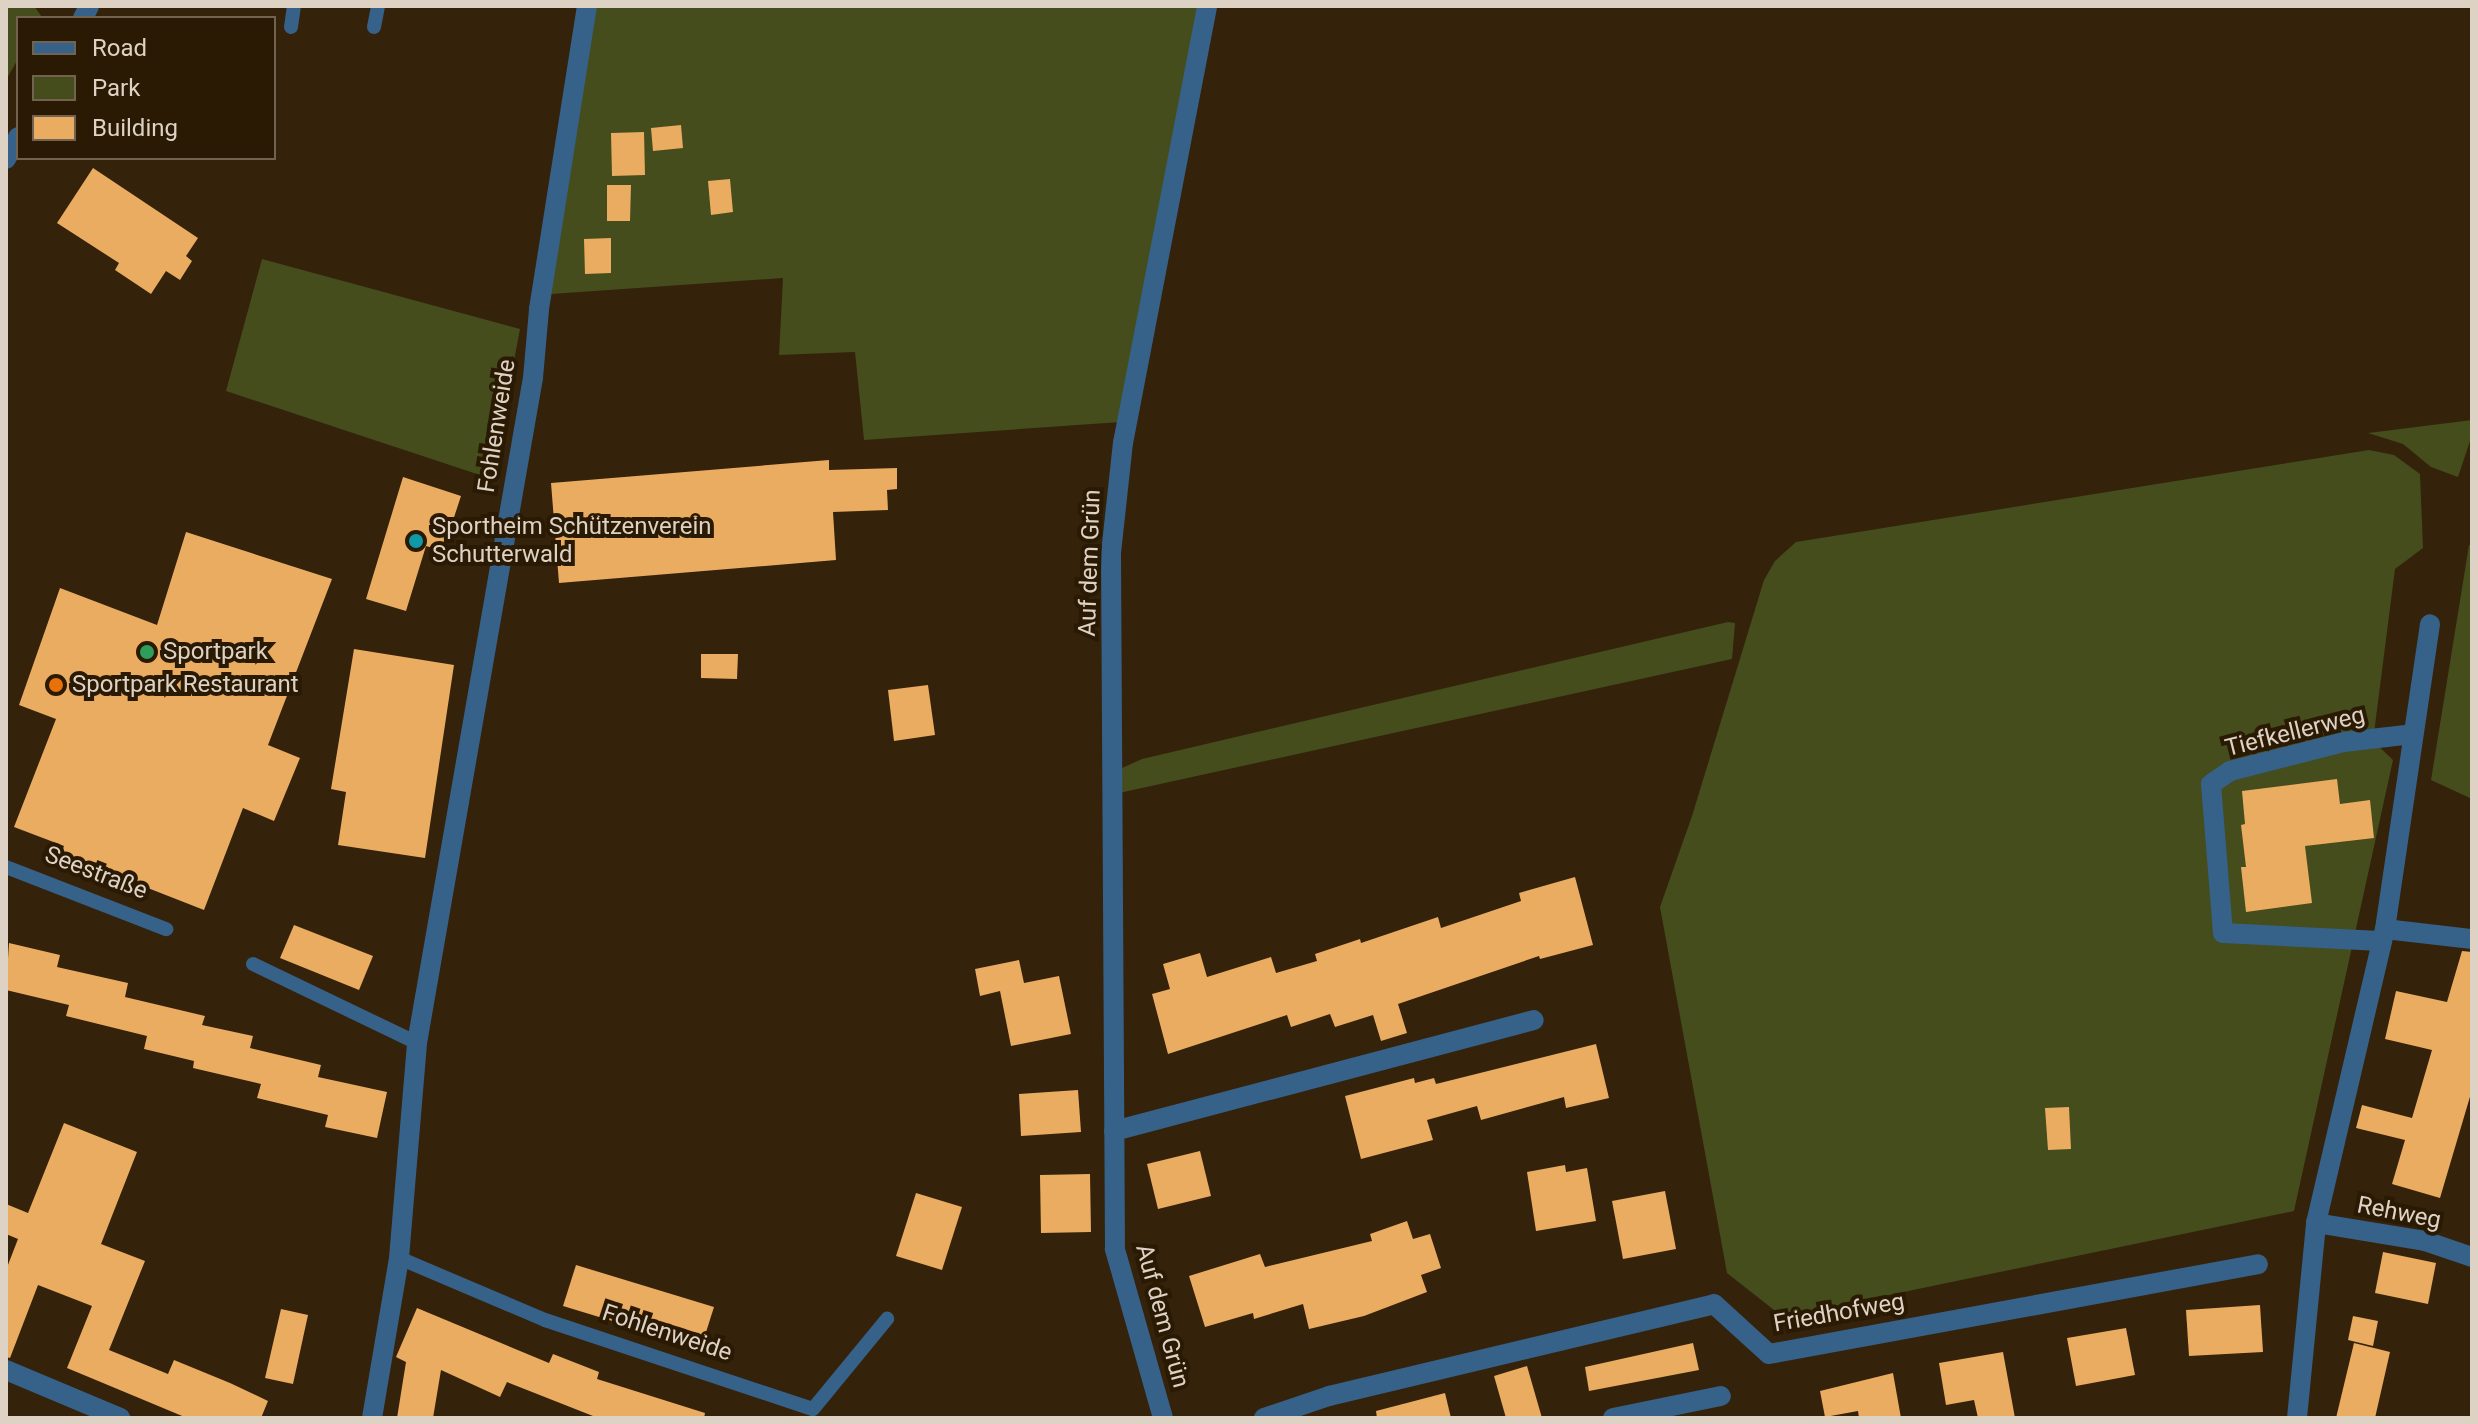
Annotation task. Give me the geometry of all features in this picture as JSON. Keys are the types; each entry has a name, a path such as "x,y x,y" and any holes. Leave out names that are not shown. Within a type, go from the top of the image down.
{"street":[{"name":"Fohlenweide","path":"372,1418 399,1258 417,1043 533,378 539,309 587,6"},
{"name":"Auf dem Grün","path":"1163,1418 1115,1249 1111,553 1123,443 1207,6"},
{"path":"6,159 16,141"},
{"path":"2297,1418 2316,1223 2383,935 2430,624"},
{"name":"Tiefkellerweg","path":"2383,935 2223,933 2211,784 2230,771 2344,742 2413,734"},
{"path":"2383,935 2472,939"},
{"path":"1114,1131 1534,1020"},
{"name":"Rehweg","path":"2316,1223 2425,1241 2472,1257"},
{"name":"Friedhofweg","path":"1264,1418 1329,1396 1714,1304 1769,1354 2258,1264"},
{"path":"6,1370 120,1418"},
{"path":"1613,1418 1721,1396"}],"lane":[{"path":"291,27 294,6"},
{"path":"374,27 378,6"},
{"name":"Seestraße","path":"6,867 166,929"},
{"path":"253,964 417,1043"},
{"name":"Fohlenweide","path":"399,1258 545,1320 813,1409 887,1319"}],"green space":[{"path":"6,6 34,6 41,16 16,16 16,62 6,80"},
{"path":"596,6 1200,6 1121,422 864,440 855,352 779,355 783,278 551,294"},
{"path":"262,259 520,329 492,479 226,391"},
{"path":"2472,420 2472,435 2458,477 2431,467 2403,444 2368,433"},
{"path":"2369,450 2394,455 2420,474 2423,548 2395,569 2373,741 2393,760 2294,1211 1783,1317 1727,1273 1660,907 1692,816 1764,580 1775,561 1796,542"},
{"path":"2469,545 2472,545 2472,799 2431,780"},
{"path":"1728,622 1735,623 1732,659 1119,793 1122,768 1142,759"}],"building":[{"path":"681,125 683,148 653,151 651,128"},
{"path":"644,132 645,175 612,176 611,133"},
{"path":"93,168 198,238 186,256 192,261 180,280 166,271 151,294 115,270 119,263 57,223"},
{"path":"730,179 733,212 711,215 708,181"},
{"path":"607,185 631,185 630,221 607,221"},
{"path":"611,238 611,273 585,274 584,239"},
{"path":"829,460 829,470 897,468 897,489 887,490 888,510 833,512 836,560 559,583 551,483"},
{"name":"Sportheim Schützenverein Schutterwald","path":"403,477 461,496 443,551 426,546 406,611 366,599"},
{"path":"186,532 332,579 268,745 300,758 274,821 243,808 204,910 61,854 64,846 14,827 56,719 19,705 60,588 157,625"},
{"path":"354,649 454,665 425,858 338,845 346,792 331,789"},
{"path":"701,654 738,654 737,679 701,678"},
{"path":"928,685 935,735 894,741 888,690"},
{"path":"2337,779 2340,804 2370,800 2374,838 2305,846 2312,903 2246,912 2241,867 2246,867 2241,825 2245,824 2242,791"},
{"path":"1575,877 1593,945 1540,959 1539,956 1398,1004 1407,1033 1381,1041 1373,1015 1335,1027 1330,1014 1291,1027 1287,1015 1168,1054 1152,994 1170,989 1163,964 1200,953 1207,977 1271,957 1276,973 1317,961 1315,954 1360,939 1361,943 1438,917 1441,928 1521,901 1519,893"},
{"path":"294,925 373,956 359,990 280,958"},
{"path":"9,943 60,955 57,967 128,983 125,997 205,1016 202,1025 253,1036 250,1048 321,1065 318,1077 387,1092 377,1138 325,1127 328,1115 257,1098 261,1084 193,1068 194,1061 144,1049 147,1036 66,1016 69,1005 6,990"},
{"path":"2462,951 2472,952 2472,1090 2440,1198 2392,1184 2405,1140 2356,1128 2362,1105 2412,1118 2432,1050 2385,1039 2396,991 2447,1002"},
{"path":"1019,960 1024,983 1059,976 1071,1034 1011,1046 1000,991 980,996 975,969"},
{"path":"1596,1044 1609,1098 1566,1108 1564,1097 1481,1120 1477,1106 1427,1120 1433,1140 1361,1159 1345,1096 1414,1078 1415,1083 1434,1078 1436,1084"},
{"path":"1078,1090 1081,1132 1021,1136 1019,1094"},
{"path":"2069,1107 2071,1149 2048,1150 2045,1108"},
{"path":"64,1123 137,1152 101,1244 145,1261 109,1350 168,1374 174,1360 230,1383 268,1401 261,1418 187,1418 67,1368 92,1306 38,1285 10,1358 6,1357 6,1270 18,1239 6,1234 6,1204 28,1213"},
{"path":"1200,1151 1211,1196 1158,1209 1147,1164"},
{"path":"1565,1165 1566,1172 1587,1168 1596,1221 1536,1231 1527,1172"},
{"path":"1090,1174 1091,1232 1041,1233 1040,1175"},
{"path":"1665,1191 1676,1249 1623,1259 1612,1201"},
{"path":"916,1193 962,1207 942,1270 896,1256"},
{"path":"1407,1221 1413,1239 1430,1234 1441,1268 1421,1275 1427,1292 1364,1316 1309,1329 1303,1304 1254,1319 1253,1313 1205,1327 1189,1276 1260,1254 1265,1267 1372,1241 1370,1234"},
{"path":"2383,1252 2436,1263 2428,1304 2375,1293"},
{"path":"576,1265 714,1307 701,1348 563,1306"},
{"path":"2260,1305 2263,1352 2189,1356 2186,1310"},
{"path":"417,1308 549,1363 553,1354 599,1372 597,1379 705,1413 704,1418 598,1418 507,1382 500,1397 441,1370 433,1418 397,1418 406,1362 396,1357"},
{"path":"281,1309 308,1315 293,1384 265,1378"},
{"path":"2353,1316 2378,1321 2373,1346 2348,1340"},
{"path":"2126,1328 2135,1375 2076,1386 2067,1338"},
{"path":"1693,1343 1699,1370 1589,1391 1585,1367"},
{"path":"2354,1343 2390,1352 2375,1418 2336,1418"},
{"path":"2003,1352 2015,1418 1978,1418 1974,1400 1946,1405 1939,1363"},
{"path":"1527,1366 1542,1418 1506,1418 1494,1376"},
{"path":"1893,1373 1901,1418 1859,1418 1858,1411 1825,1417 1820,1391"},
{"path":"1445,1393 1451,1418 1377,1418 1376,1411"}],"place":[{"name":"Sportheim Schützenverein Schutterwald","path":"416,541"},
{"name":"Sportpark","path":"147,652"},
{"name":"Sportpark Restaurant","path":"56,685"}]}
